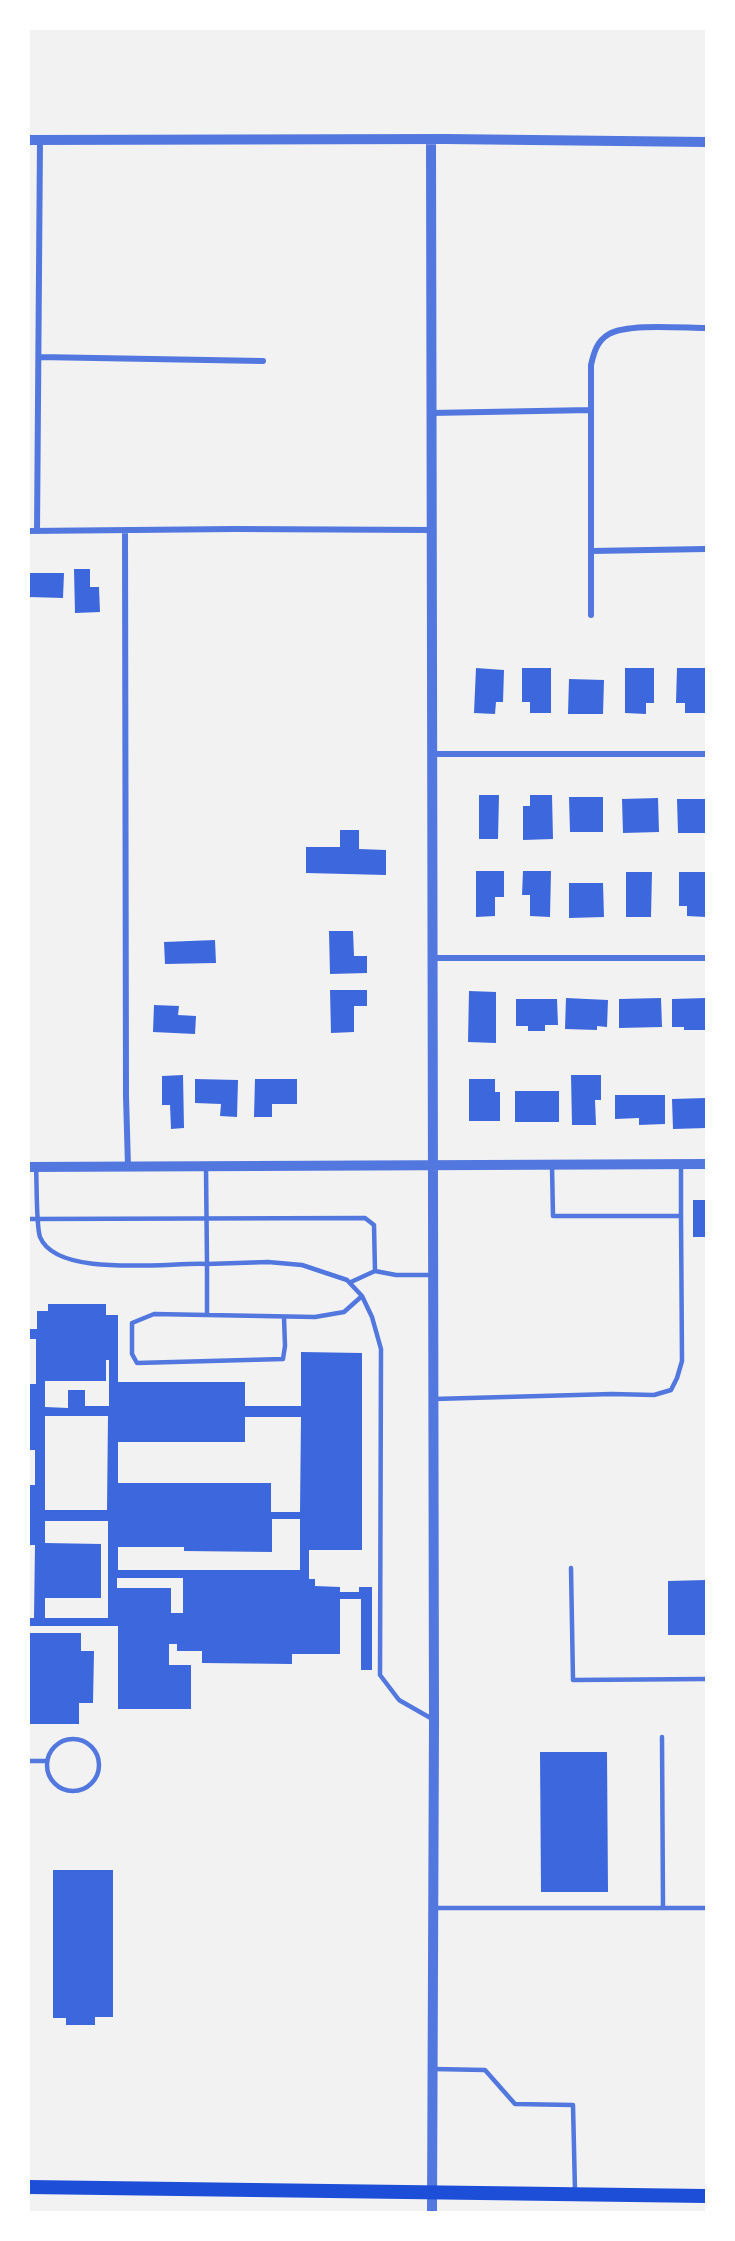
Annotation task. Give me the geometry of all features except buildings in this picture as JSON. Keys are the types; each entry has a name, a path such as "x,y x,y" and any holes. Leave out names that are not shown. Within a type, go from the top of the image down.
{"main road":[{"path":"28,2187 706,2196"}],"street":[{"path":"28,140 706,142"},
{"path":"37,531 40,140"},
{"path":"431,140 434,1275 432,2212"},
{"path":"591,615 591,365 594,349 610,333 626,329 706,328"},
{"path":"39,357 263,361"},
{"path":"431,413 591,410"},
{"path":"125,530 128,1168"},
{"path":"28,531 431,530"},
{"path":"591,551 706,549"},
{"path":"433,754 706,754"},
{"path":"433,958 706,958"},
{"path":"32,1167 706,1164"}],"lane":[{"path":"551,1164 553,1216 681,1216"},
{"path":"434,1399 654,1395 671,1390 682,1360 681,1164"},
{"path":"32,1167 40,1236 50,1250 69,1260 109,1265 268,1262 302,1265 351,1282 362,1296 372,1317 381,1349 380,1675 399,1700 434,1721"},
{"path":"206,1167 207,1314"},
{"path":"28,1219 365,1218 374,1225 375,1271"},
{"path":"351,1282 375,1271 396,1275 434,1275"},
{"path":"284,1317 283,1359 137,1363 132,1354 132,1323 154,1314 315,1317 344,1312 362,1296"},
{"path":"571,1568 573,1680 706,1679"},
{"path":"662,1737 663,1908"},
{"path":"76,1738 91,1746 96,1753 99,1769 96,1778 83,1789 66,1790 52,1780 48,1772 47,1761 53,1748 60,1742 76,1738"},
{"path":"28,1761 47,1761"},
{"path":"434,1908 706,1908"},
{"path":"433,2069 485,2070 515,2104 573,2105 575,2194"}]}
